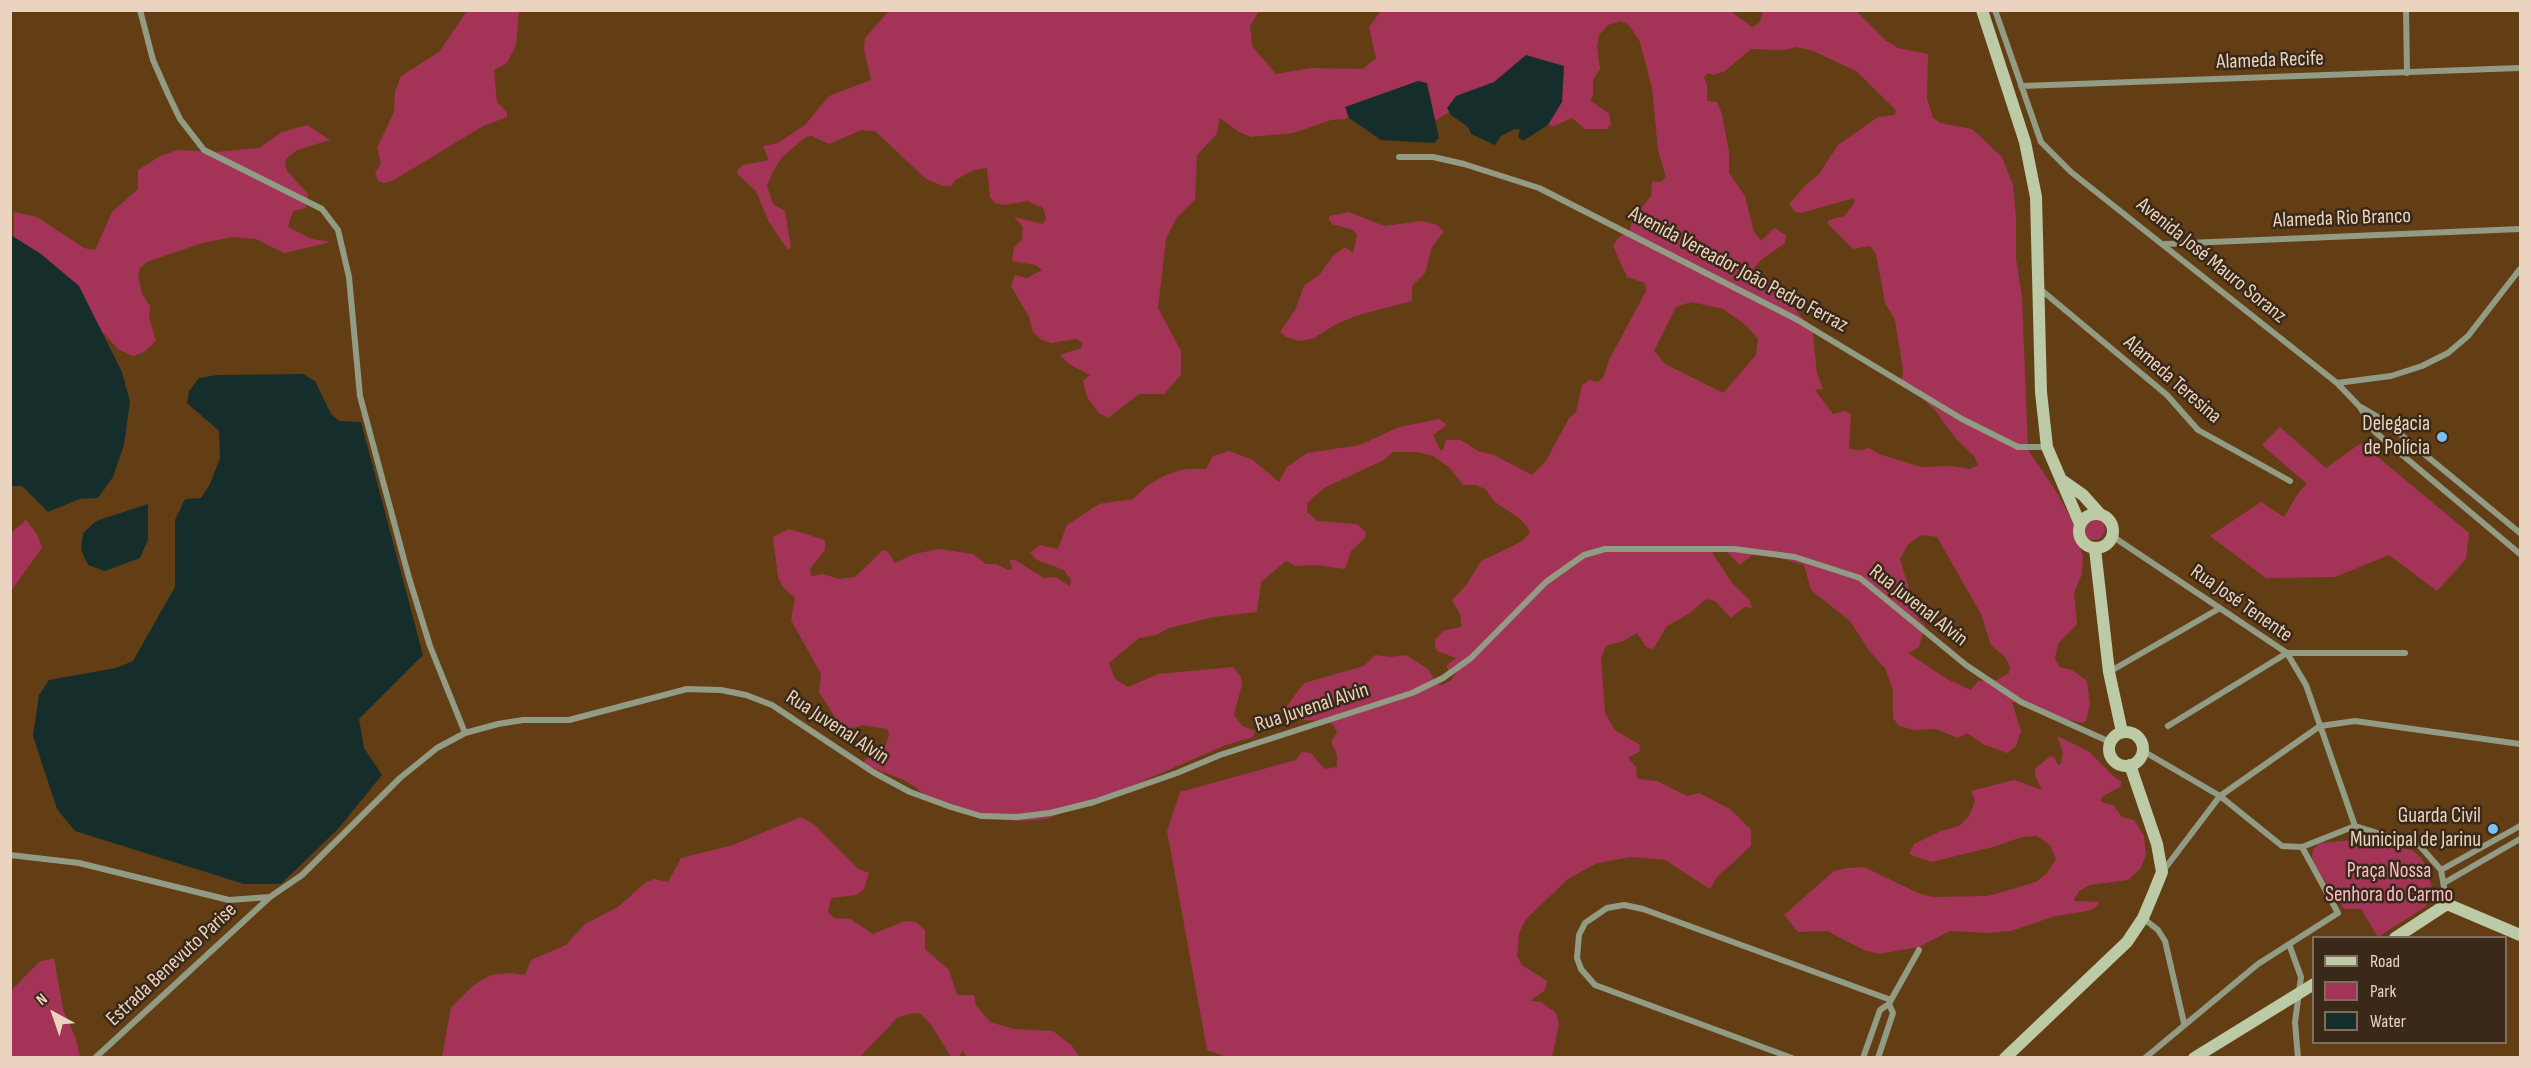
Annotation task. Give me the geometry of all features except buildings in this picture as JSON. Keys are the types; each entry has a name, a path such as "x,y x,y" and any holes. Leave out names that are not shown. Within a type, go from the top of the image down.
{"main road":[{"path":"1982,10 2025,142 2036,197 2041,392 2047,447 2080,524 2081,540 2095,549 2106,546 2112,536 2112,525 2083,495 2063,481"},
{"path":"2080,524 2088,516 2100,514"},
{"path":"2095,549 2109,672 2122,732"},
{"path":"2122,732 2138,736 2143,751 2139,761 2122,766 2112,760 2110,742 2122,732"},
{"path":"2005,1058 2127,942 2143,918 2162,872 2157,844 2130,765"},
{"path":"2398,936 2446,904 2520,935"},
{"path":"2194,1058 2312,985"}],"street":[{"path":"140,10 153,60 168,94 180,119 204,150 322,209 338,230 349,277 360,396 430,646 465,733"},
{"path":"1995,10 2021,86"},
{"path":"2406,10 2407,73"},
{"name":"Alameda Recife","path":"2021,86 2520,68"},
{"name":"Avenida José Mauro Soranz","path":"2021,86 2041,142 2071,172 2165,244 2337,383 2360,407 2375,432 2520,554"},
{"name":"Avenida Vereador João Pedro Ferraz","path":"1399,157 1433,157 1464,164 1539,188 1796,319 1962,419 2018,447 2047,447"},
{"name":"Alameda Rio Branco","path":"2165,244 2520,228"},
{"path":"2337,383 2391,376 2422,366 2448,353 2468,336 2520,269"},
{"name":"Alameda Teresina","path":"2040,289 2167,395 2198,430 2290,481"},
{"name":"Avenida José Mauro Soranz","path":"2360,407 2383,420 2520,533"},
{"name":"Rua José Tenente","path":"2112,536 2287,654 2306,685 2355,826"},
{"name":"Rua Juvenal Alvin","path":"270,897 302,875 400,777 437,748 465,733 524,720 569,720 687,689 721,690 746,695 772,705 873,772 910,792 981,816 1017,817 1050,813 1094,802 1220,755 1412,693 1443,678 1471,658 1546,582 1584,555 1605,549 1734,549 1795,557 1860,578 1966,665 2021,702 2110,742"},
{"path":"2109,672 2220,608"},
{"path":"2168,726 2287,654 2405,653"},
{"path":"2162,872 2220,796 2320,726 2355,721 2520,744"},
{"path":"2143,751 2220,796 2282,846 2302,847 2355,826 2420,846 2441,870 2446,904"},
{"path":"2441,870 2520,826"},
{"path":"2507,834 2512,844"},
{"path":"2444,883 2520,839"},
{"path":"2145,1058 2184,1023 2259,964 2338,913 2302,847"},
{"path":"10,855 79,863 229,900 270,897"},
{"name":"Estrada Benevuto Parise","path":"95,1058 270,897"},
{"path":"1792,1058 1595,985 1581,969 1577,958 1579,935 1585,923 1607,908 1624,905 1643,909 1890,1002"},
{"path":"2143,918 2158,930 2165,941 2184,1023"},
{"path":"2289,944 2301,977 2295,1022 2298,1058"},
{"path":"1863,1058 1880,1010 1890,1002 1919,950"},
{"path":"1878,1058 1893,1013 1890,1002"}],"green space":[{"path":"1729,10 1752,27 1759,23 1763,11 1856,11 1885,40 1898,48 1928,54 1927,99 1933,118 1940,123 1972,129 2002,157 2013,185 2016,259 2022,297 2028,450 2072,520 2083,557 2082,574 2074,593 2077,624 2058,644 2055,659 2060,667 2072,670 2087,681 2090,704 2086,721 2082,723 2060,718 2021,702 2012,702 2021,731 2016,746 2007,753 1983,744 1967,733 1958,738 1936,729 1915,730 1899,726 1893,718 1893,690 1885,668 1870,652 1850,621 1811,590 1804,565 1776,557 1752,555 1740,565 1728,553 1713,549 1713,554 1732,583 1750,601 1752,608 1744,607 1731,618 1715,601 1706,599 1690,613 1667,626 1653,649 1646,647 1637,633 1623,641 1606,646 1601,658 1605,713 1615,730 1640,745 1639,752 1628,758 1636,767 1637,779 1657,781 1687,796 1699,793 1730,809 1751,830 1751,846 1717,877 1710,889 1665,860 1631,857 1597,863 1568,879 1526,919 1519,933 1517,956 1522,965 1547,981 1545,990 1530,1001 1541,1002 1556,1013 1559,1025 1552,1057 1230,1058 1207,1050 1167,831 1180,792 1296,760 1302,752 1311,753 1324,769 1337,767 1337,755 1331,742 1337,732 1334,726 1327,721 1298,720 1287,715 1284,710 1304,683 1364,666 1375,655 1390,657 1406,655 1428,669 1437,684 1443,685 1451,680 1456,673 1449,671 1446,666 1456,658 1437,651 1435,640 1443,631 1461,627 1461,616 1452,600 1467,584 1481,561 1521,542 1530,533 1519,518 1495,502 1485,489 1476,485 1463,485 1450,468 1433,456 1417,452 1393,452 1384,460 1324,488 1307,503 1307,512 1317,521 1357,524 1365,531 1366,537 1351,551 1345,569 1314,565 1295,566 1286,561 1261,582 1257,612 1214,617 1139,638 1109,663 1115,679 1128,687 1158,674 1233,667 1241,677 1242,684 1234,715 1242,726 1255,731 1253,737 1226,745 1113,794 1046,819 1018,821 975,817 929,800 917,788 904,780 862,764 871,754 871,750 886,745 889,734 887,729 862,725 848,730 841,726 819,692 821,674 791,620 795,598 783,587 778,577 773,537 789,529 825,540 825,550 810,569 811,576 823,574 839,579 855,577 883,550 887,551 895,563 914,554 939,549 973,554 986,564 996,564 1009,570 1012,569 1010,560 1015,560 1044,578 1056,577 1070,586 1071,580 1064,570 1037,560 1030,553 1040,545 1058,549 1067,525 1099,504 1133,499 1148,485 1166,475 1185,469 1206,469 1213,456 1229,451 1253,460 1279,482 1287,467 1307,453 1360,445 1399,427 1439,419 1447,425 1433,435 1440,450 1443,450 1446,440 1461,440 1478,451 1494,455 1532,475 1546,461 1569,418 1576,412 1582,385 1590,380 1598,382 1603,378 1609,360 1646,291 1645,283 1627,277 1613,246 1617,239 1630,230 1632,219 1651,196 1652,181 1661,182 1666,177 1658,150 1652,88 1640,42 1629,25 1621,21 1608,25 1599,35 1597,47 1600,69 1593,80 1593,95 1590,100 1609,114 1611,124 1607,129 1585,129 1572,118 1554,126 1548,125 1540,117 1484,91 1433,122 1359,109 1345,119 1331,120 1293,133 1251,137 1239,132 1220,118 1216,135 1197,155 1195,200 1177,217 1166,239 1158,308 1181,351 1181,375 1164,394 1139,394 1108,418 1099,413 1087,397 1083,381 1090,375 1069,364 1060,355 1081,348 1083,343 1076,339 1051,343 1042,340 1033,332 1029,317 1011,286 1015,275 1027,278 1042,270 1035,265 1012,261 1014,248 1022,239 1023,227 1014,217 1043,224 1046,218 1043,208 1028,201 1005,205 995,203 990,197 987,168 974,170 955,180 951,186 943,186 926,179 875,131 862,130 829,144 812,136 806,137 783,156 767,186 773,204 785,211 791,247 788,250 769,222 756,191 737,174 738,169 743,165 769,160 763,146 778,143 805,125 829,96 871,80 864,49 865,38 889,11 1259,11 1250,26 1252,46 1276,74 1311,68 1363,69 1376,58 1369,27 1381,11","holes":["1797,47 1813,51 1856,71 1896,110 1895,115 1878,117 1838,145 1819,174 1789,204 1795,212 1801,213 1854,198 1854,204 1844,216 1829,220 1827,223 1853,249 1870,246 1876,254 1885,303 1895,320 1903,370 1901,386 1921,397 1934,409 1956,439 1974,456 1978,465 1970,469 1951,466 1921,467 1879,454 1869,448 1849,449 1851,415 1846,411 1833,414 1815,390 1823,389 1817,373 1812,326 1801,317 1779,285 1765,281 1753,273 1761,260 1785,243 1786,235 1774,228 1761,241 1754,232 1745,196 1729,173 1729,152 1722,114 1717,102 1707,101 1707,85 1704,77 1708,73 1714,75 1725,71 1751,49 1784,50","1691,302 1723,309 1747,326 1758,339 1756,355 1723,393 1665,364 1654,351 1676,307","1921,535 1937,537 1981,614 1991,645 2006,658 2010,667 2009,673 1997,680 1978,681 1971,690 1947,679 1908,653 1919,647 1925,626 1918,618 1900,559 1907,546"]},
{"path":"467,11 519,11 516,45 507,63 494,70 497,102 507,112 507,117 483,126 394,180 384,183 378,181 375,173 381,163 377,148 394,112 395,92 401,76 439,52"},
{"path":"307,125 330,140 297,150 286,159 287,171 308,194 306,208 293,211 288,227 312,239 331,242 284,253 256,239 233,237 202,243 147,262 140,268 138,275 142,294 150,306 149,317 156,341 144,352 133,356 119,350 14,237 14,212 37,217 84,248 95,250 112,212 138,189 138,170 162,155 178,150 216,152 259,148 282,132"},
{"path":"1349,212 1384,226 1422,221 1437,225 1444,231 1432,247 1425,273 1412,286 1412,301 1338,323 1314,338 1299,341 1286,337 1280,332 1295,310 1304,286 1320,274 1332,257 1345,247 1353,253 1357,235 1353,230 1332,224 1329,220 1329,216"},
{"path":"2280,427 2326,468 2361,443 2469,533 2466,559 2437,591 2389,555 2335,577 2266,578 2210,536 2261,502 2284,517 2299,492 2307,484 2262,445"},
{"path":"2090,518 2098,518 2105,525 2105,533 2098,540 2090,540 2083,533 2083,525"},
{"path":"26,520 37,534 42,548 11,591 11,533"},
{"path":"2057,736 2088,751 2122,782 2120,787 2103,796 2100,801 2114,806 2122,817 2134,820 2144,836 2146,855 2140,869 2128,880 2090,885 2079,891 2074,899 2075,901 2099,902 2096,907 2088,911 2055,916 2011,931 1987,933 1950,931 1919,947 1879,954 1864,950 1827,931 1798,932 1784,915 1834,871 1848,868 1864,867 1918,893 1932,897 1988,896 2036,882 2047,873 2056,859 2050,845 2037,836 2022,837 1993,847 1931,862 1909,854 1914,844 1941,831 1959,826 1969,816 1975,801 1971,791 2014,780 2042,790 2035,776 2035,769 2050,756 2054,757 2058,765 2061,764 2063,752"},
{"path":"801,817 815,825 858,869 869,873 864,889 857,895 831,898 828,912 834,918 850,919 873,934 905,921 916,922 925,930 925,949 949,970 957,995 974,995 976,1005 990,1022 1014,1029 1053,1031 1072,1046 1080,1057 967,1057 963,1051 959,1057 951,1057 932,1026 921,1014 912,1013 897,1018 860,1057 442,1057 451,1007 474,985 491,975 511,973 525,975 531,960 566,945 585,924 618,907 646,882 655,879 668,882 681,858 733,845"},
{"name":"Praça Nossa Senhora do Carmo","path":"2352,840 2412,850 2422,859 2429,873 2433,895 2425,907 2377,936 2361,909 2344,909 2315,866 2312,857 2313,849 2320,843"},
{"path":"54,958 63,1009 76,1039 80,1057 11,1057 11,991 39,962"}],"water":[{"path":"1526,55 1564,66 1562,102 1548,125 1523,141 1518,137 1520,130 1515,129 1501,136 1495,145 1471,134 1468,127 1451,115 1447,108 1456,96 1494,82"},
{"path":"1418,81 1427,83 1439,138 1434,143 1381,140 1349,118 1345,107"},
{"path":"11,235 41,254 79,286 122,372 130,402 124,445 113,477 98,498 80,499 48,512 22,486 11,486"},
{"path":"303,374 315,381 331,414 339,421 361,422 423,655 359,719 364,748 382,775 338,829 281,884 244,884 75,831 57,809 33,736 39,695 49,680 116,668 133,661 175,587 175,520 185,499 201,498 210,484 220,458 219,431 187,403 189,391 199,378 217,375"},
{"path":"148,504 148,540 140,558 105,571 88,565 81,550 83,533 96,521"}],"place":[{"name":"Delegacia de Polícia","path":"2442,437"},
{"name":"Guarda Civil Municipal de Jarinu","path":"2493,829"}]}
